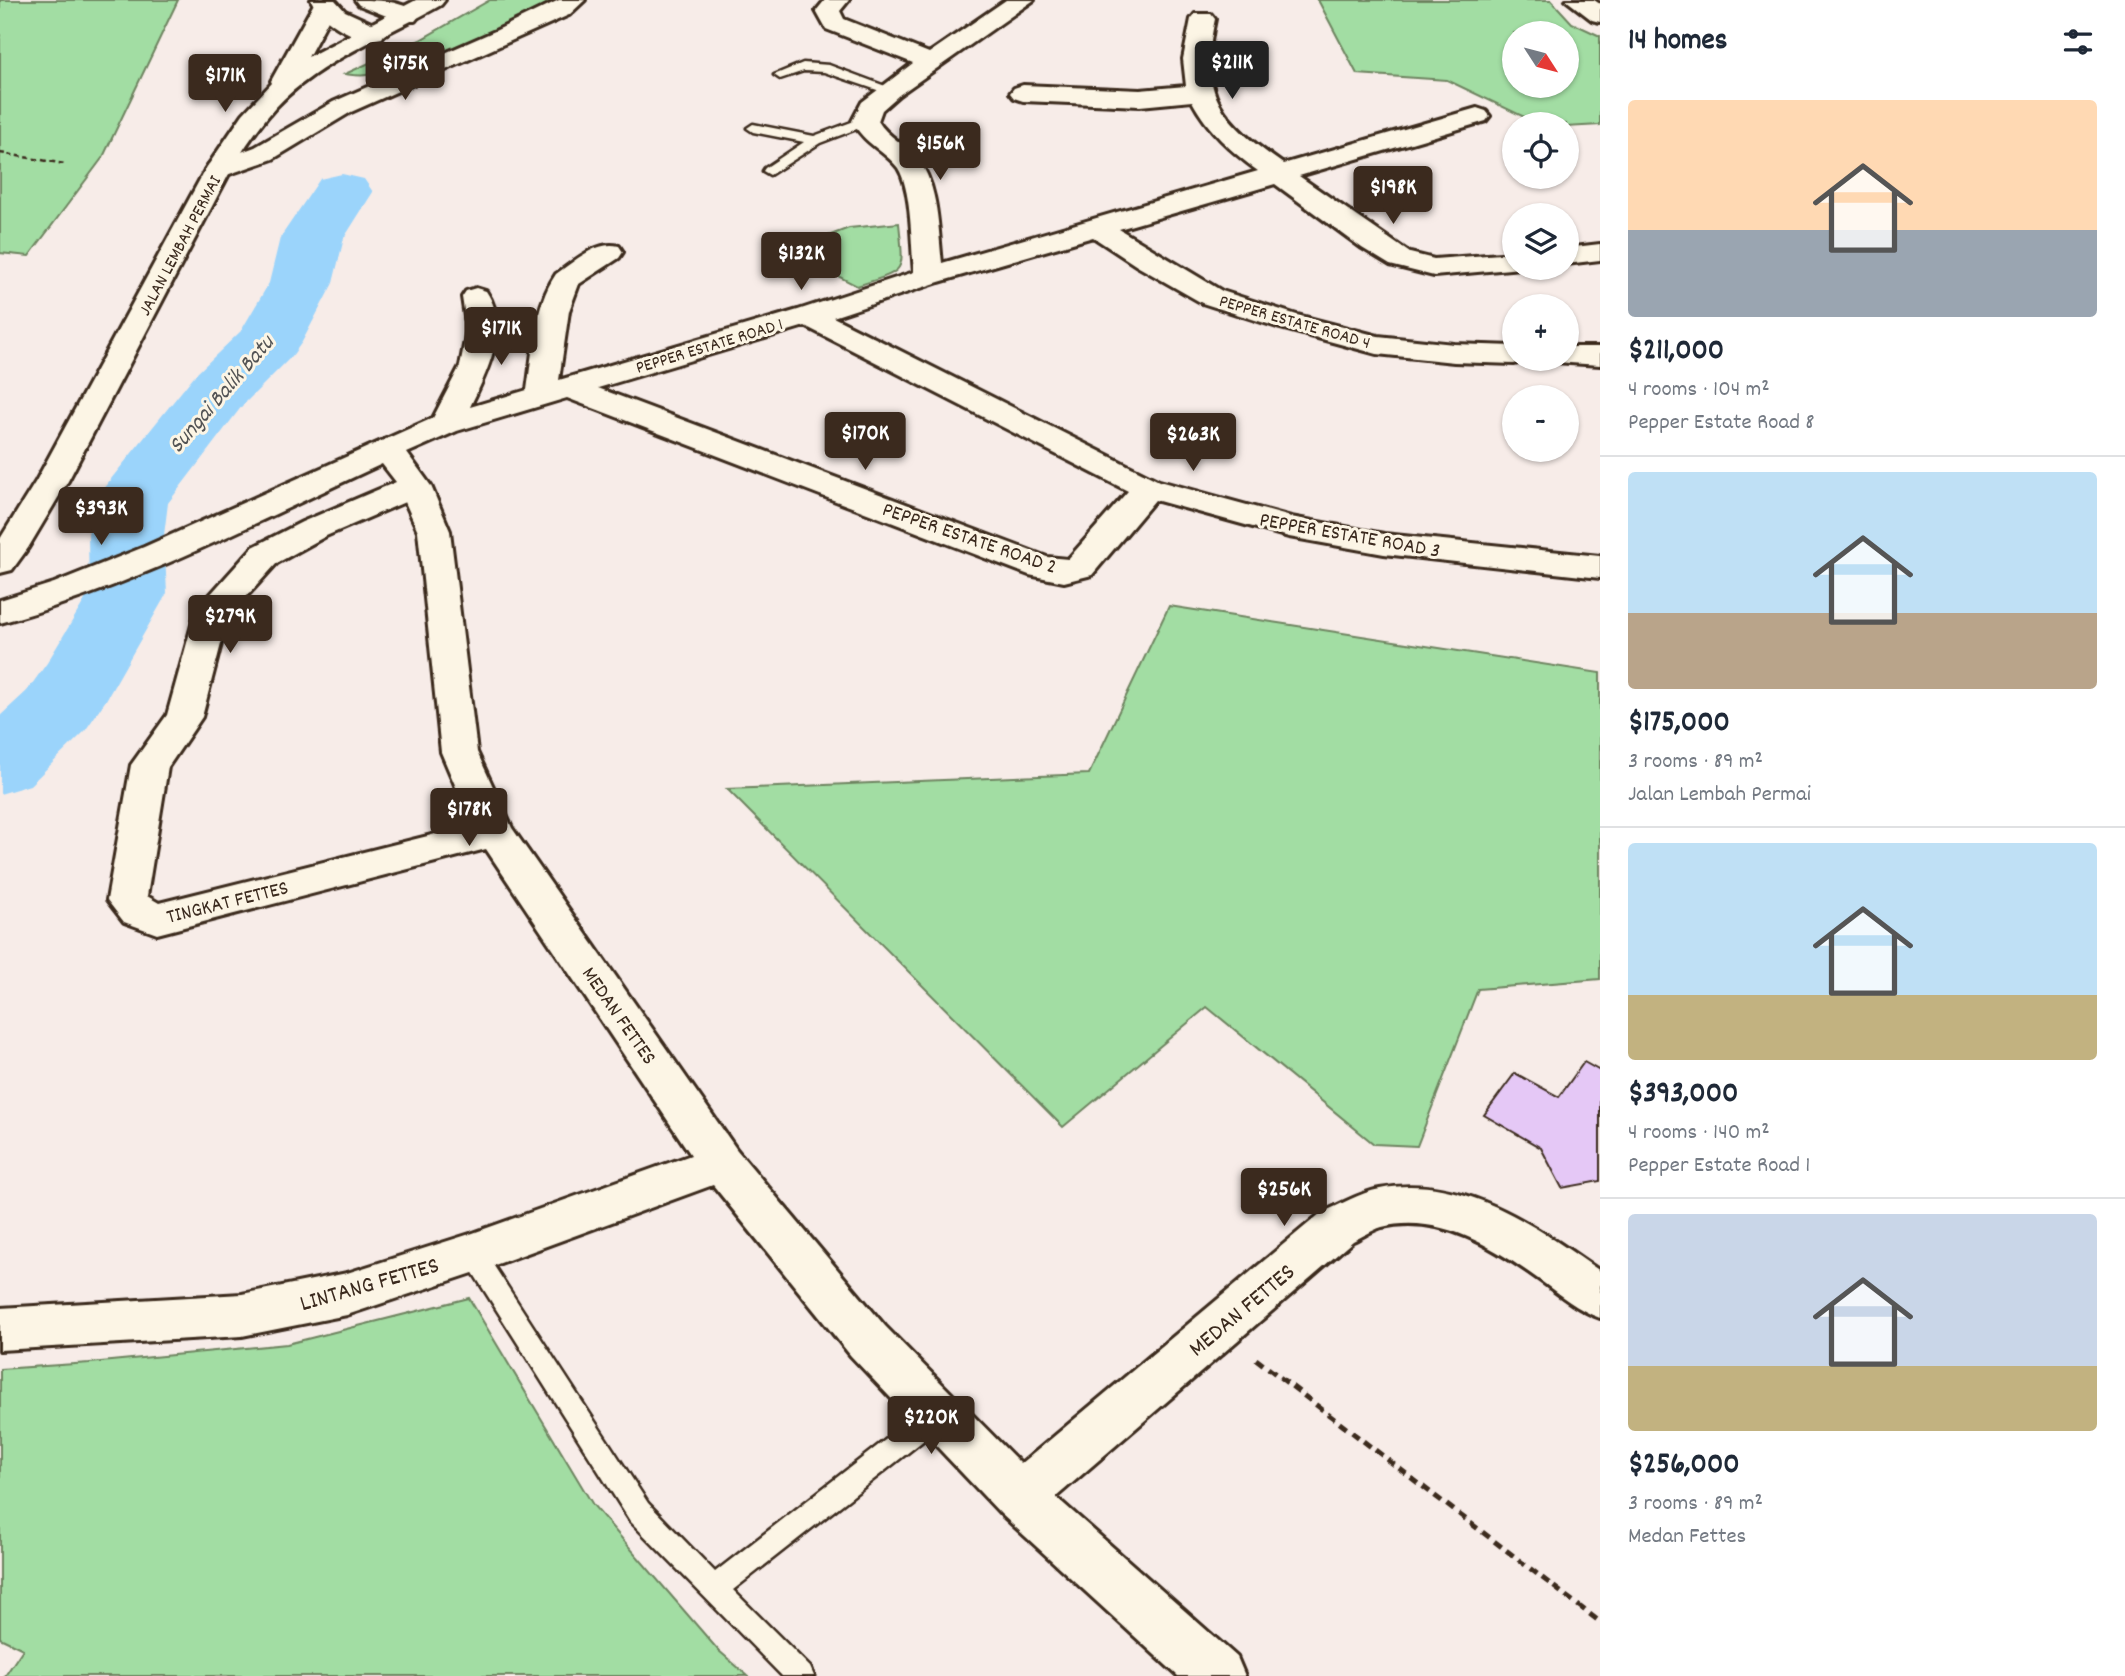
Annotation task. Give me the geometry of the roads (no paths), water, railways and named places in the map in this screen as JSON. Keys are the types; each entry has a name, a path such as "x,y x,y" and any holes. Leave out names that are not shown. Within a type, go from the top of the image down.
{"street":[{"path":"367,0 407,16"},
{"name":"JALAN LEMBAH PERMAI","path":"0,562 16,541 52,481 218,170 243,129 277,92 323,59 433,0"},
{"path":"218,170 264,153 353,102 561,10 573,0"},
{"path":"837,0 828,11 834,24 931,62"},
{"path":"929,276 915,173 903,158 870,133 866,121 871,107 890,90 1022,0"},
{"path":"1578,0 1600,15"},
{"path":"277,92 323,3 340,17 373,33"},
{"path":"1203,19 1195,47 1198,93 1225,130 1243,148 1372,242 1400,259 1434,268 1502,262"},
{"path":"1023,93 1140,99 1198,93"},
{"name":"PEPPER ESTATE ROAD 1","path":"0,612 66,591 156,554 446,424 808,316 1096,226 1477,116"},
{"name":"PEPPER ESTATE ROAD 4","path":"1096,226 1147,260 1212,297 1287,321 1377,345 1502,355"},
{"path":"554,391 554,310 566,280 609,252"},
{"path":"1579,254 1600,252"},
{"path":"446,424 475,366 482,330 476,297"},
{"name":"PEPPER ESTATE ROAD 3","path":"808,316 1148,488 1289,527 1384,544 1600,567"},
{"path":"1579,356 1600,356"},
{"name":"PEPPER ESTATE ROAD 2","path":"554,391 1041,566 1064,571 1080,567 1148,488"},
{"name":"MEDAN FETTES","path":"387,450 415,486 434,531 459,752 495,833 722,1163 868,1341 1019,1497 1217,1676"},
{"name":"TINGKAT FETTES","path":"415,486 314,529 265,555 212,614 184,717 150,765 127,900 138,911 157,919 495,833"},
{"name":"LINTANG FETTES","path":"0,1329 242,1315 347,1294 473,1253 722,1163"},
{"name":"MEDAN FETTES","path":"1019,1497 1337,1227 1381,1208 1430,1205 1477,1219 1527,1247 1600,1297"}],"lane":[{"path":"780,75 803,67 825,68 890,90"},
{"path":"770,171 815,140 866,121"},
{"path":"753,128 815,140"},
{"path":"473,1253 639,1512 801,1676"},
{"path":"714,1589 938,1414"}],"waterway":[{"name":"Sungai Balik Batu","path":"0,764 56,711 77,681 128,593 126,535 131,500 218,391 268,342 301,283 312,238 342,192"}]}
